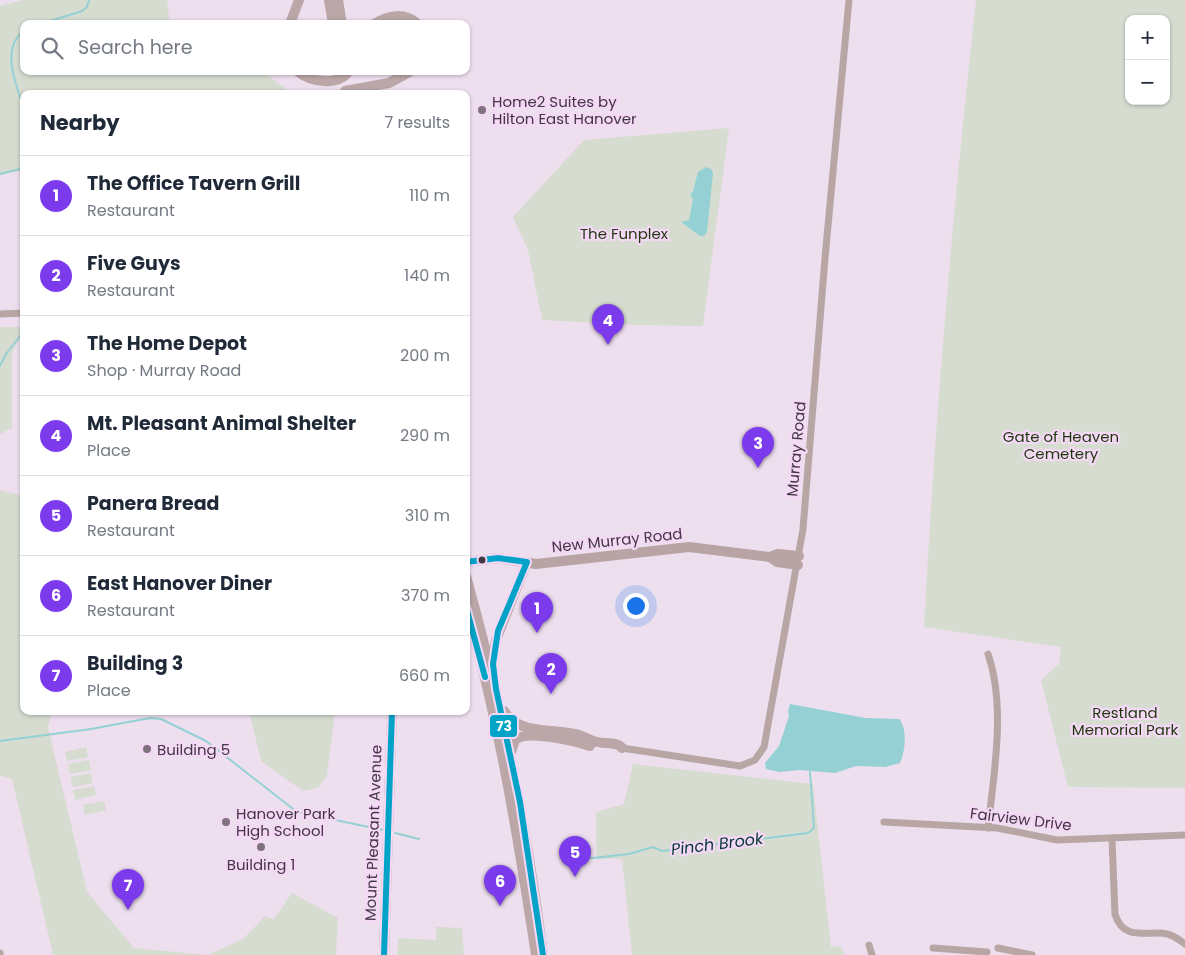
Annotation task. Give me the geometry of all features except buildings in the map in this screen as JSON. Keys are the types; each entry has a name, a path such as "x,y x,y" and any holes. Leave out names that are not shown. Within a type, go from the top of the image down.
{"main road":[{"path":"292,20 299,0"},
{"path":"329,0 332,20"},
{"path":"338,0 341,20"},
{"path":"381,20 399,16 413,20"},
{"path":"305,75 316,81 338,75"},
{"path":"346,75 349,90"},
{"path":"357,90 389,82 403,75"},
{"path":"495,682 494,648 527,562"},
{"path":"470,591 495,682 511,753 529,855 543,955"},
{"path":"470,622 499,736 522,862 536,955"},
{"path":"501,707 510,720 520,726 576,734 597,742 618,744 622,748 618,751 574,741 527,735 515,740 511,753"}],"street":[{"name":"Murray Road","path":"622,748 740,766 758,758 764,747 798,560 842,57 849,0"},
{"path":"0,314 20,313"},
{"name":"New Murray Road","path":"470,562 498,558 536,564 689,547 770,557 778,554 798,560"},
{"path":"988,654 994,672 997,741 988,828"},
{"name":"Mount Pleasant Avenue","path":"384,955 392,715"},
{"name":"Fairview Drive","path":"884,822 988,828 1057,840 1185,835"},
{"path":"1112,838 1115,914 1118,922 1133,935 1170,935 1185,944"},
{"path":"869,945 872,955"},
{"path":"932,948 962,952 988,952"},
{"path":"998,948 1027,955"}],"green space":[{"path":"23,0 167,0 170,20 20,20 20,75 267,75 288,90 20,90 20,171 0,175 0,6"},
{"name":"Gate of Heaven Cemetery","path":"976,0 1185,0 1185,788 1068,787 1041,680 1059,664 1061,647 924,627 939,391 952,234"},
{"name":"The Funplex","path":"729,128 703,326 633,325 542,320 528,250 513,217 584,140"},
{"path":"0,327 20,327 20,339 12,353 12,428 0,434"},
{"path":"0,490 20,495 20,715 51,715 48,727 87,892 134,948 208,955 53,955 12,779 0,776"},
{"path":"250,715 334,715 327,775 318,788 303,791 261,761"},
{"path":"86,747 88,757 67,761 65,752"},
{"path":"89,760 91,770 70,774 68,764"},
{"path":"633,764 813,784 831,947 841,946 844,955 632,955 622,859 596,859 596,812 624,804"},
{"path":"91,773 93,783 73,787 70,777"},
{"path":"94,786 96,795 75,800 73,790"},
{"path":"104,801 106,810 85,815 83,805"},
{"path":"292,893 338,918 336,955 208,955 243,939 265,916 274,919"},
{"path":"436,927 462,928 464,955 397,955 398,938 436,940"}],"shaded area":[{"path":"706,167 711,169 713,173 707,232 704,236 700,236 681,222 689,220 693,199 690,195 693,191 698,172"},
{"path":"790,704 866,718 899,719 905,734 900,763 885,767 856,766 835,773 799,770 779,772 766,769 765,763 779,746 789,716"}],"waterway":[{"path":"54,20 82,11 87,7 89,0"},
{"path":"20,35 13,47 11,57 14,78 20,97"},
{"path":"0,174 20,169"},
{"path":"0,366 6,354 20,336"},
{"name":"Pinch Brook","path":"0,741 91,729 150,718 161,719 206,741 297,812 383,830"},
{"name":"Pinch Brook","path":"563,857 593,858 629,854 653,847 662,851 808,833 814,828 810,772"},
{"name":"Pinch Brook","path":"395,833 419,839"}],"transit line":[{"name":"73","path":"470,562 498,558 527,562 498,631 493,664 496,689 520,802 543,955"},
{"name":"73","path":"470,622 485,677"},
{"name":"73","path":"384,955 392,715"}],"place":[{"name":"Home2 Suites by Hilton East Hanover","path":"482,110"},
{"name":"Mt. Pleasant Animal Shelter","path":"608,345"},
{"name":"The Home Depot","path":"758,468"},
{"name":"The Office Tavern Grill","path":"537,633"},
{"name":"Five Guys","path":"551,694"},
{"name":"Building 5","path":"147,749"},
{"name":"Hanover Park High School","path":"226,822"},
{"name":"Building 1","path":"261,847"},
{"name":"Panera Bread","path":"575,877"},
{"name":"East Hanover Diner","path":"500,906"},
{"name":"Building 3","path":"128,910"}],"park label":[{"name":"Restland Memorial Park","path":"1125,720"}]}
